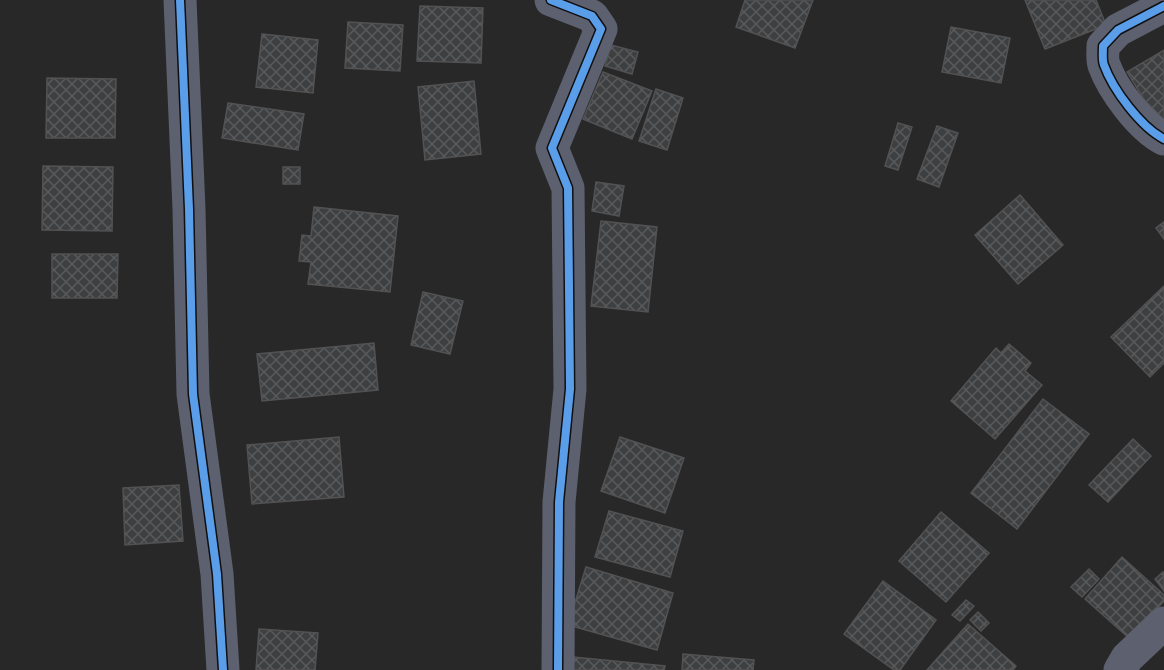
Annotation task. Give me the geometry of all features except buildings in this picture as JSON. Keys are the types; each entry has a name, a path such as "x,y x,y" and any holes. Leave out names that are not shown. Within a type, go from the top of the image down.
{"street":[{"path":"180,0 189,209 193,394 217,574 223,670"},
{"path":"551,0 592,16 601,29 552,148 568,188 570,389 559,502 558,670"},
{"path":"1164,6 1118,30 1102,46 1104,65 1129,108 1154,134 1164,139"},
{"path":"1120,670 1127,658 1164,623"}],"cycle path":[{"path":"180,0 189,209 193,394 217,574 223,670"},
{"path":"551,0 592,16 601,29 552,148 568,188 570,389 559,502 558,670"},
{"path":"1164,6 1118,30 1103,46 1103,63 1121,96 1137,117 1164,139"}]}
